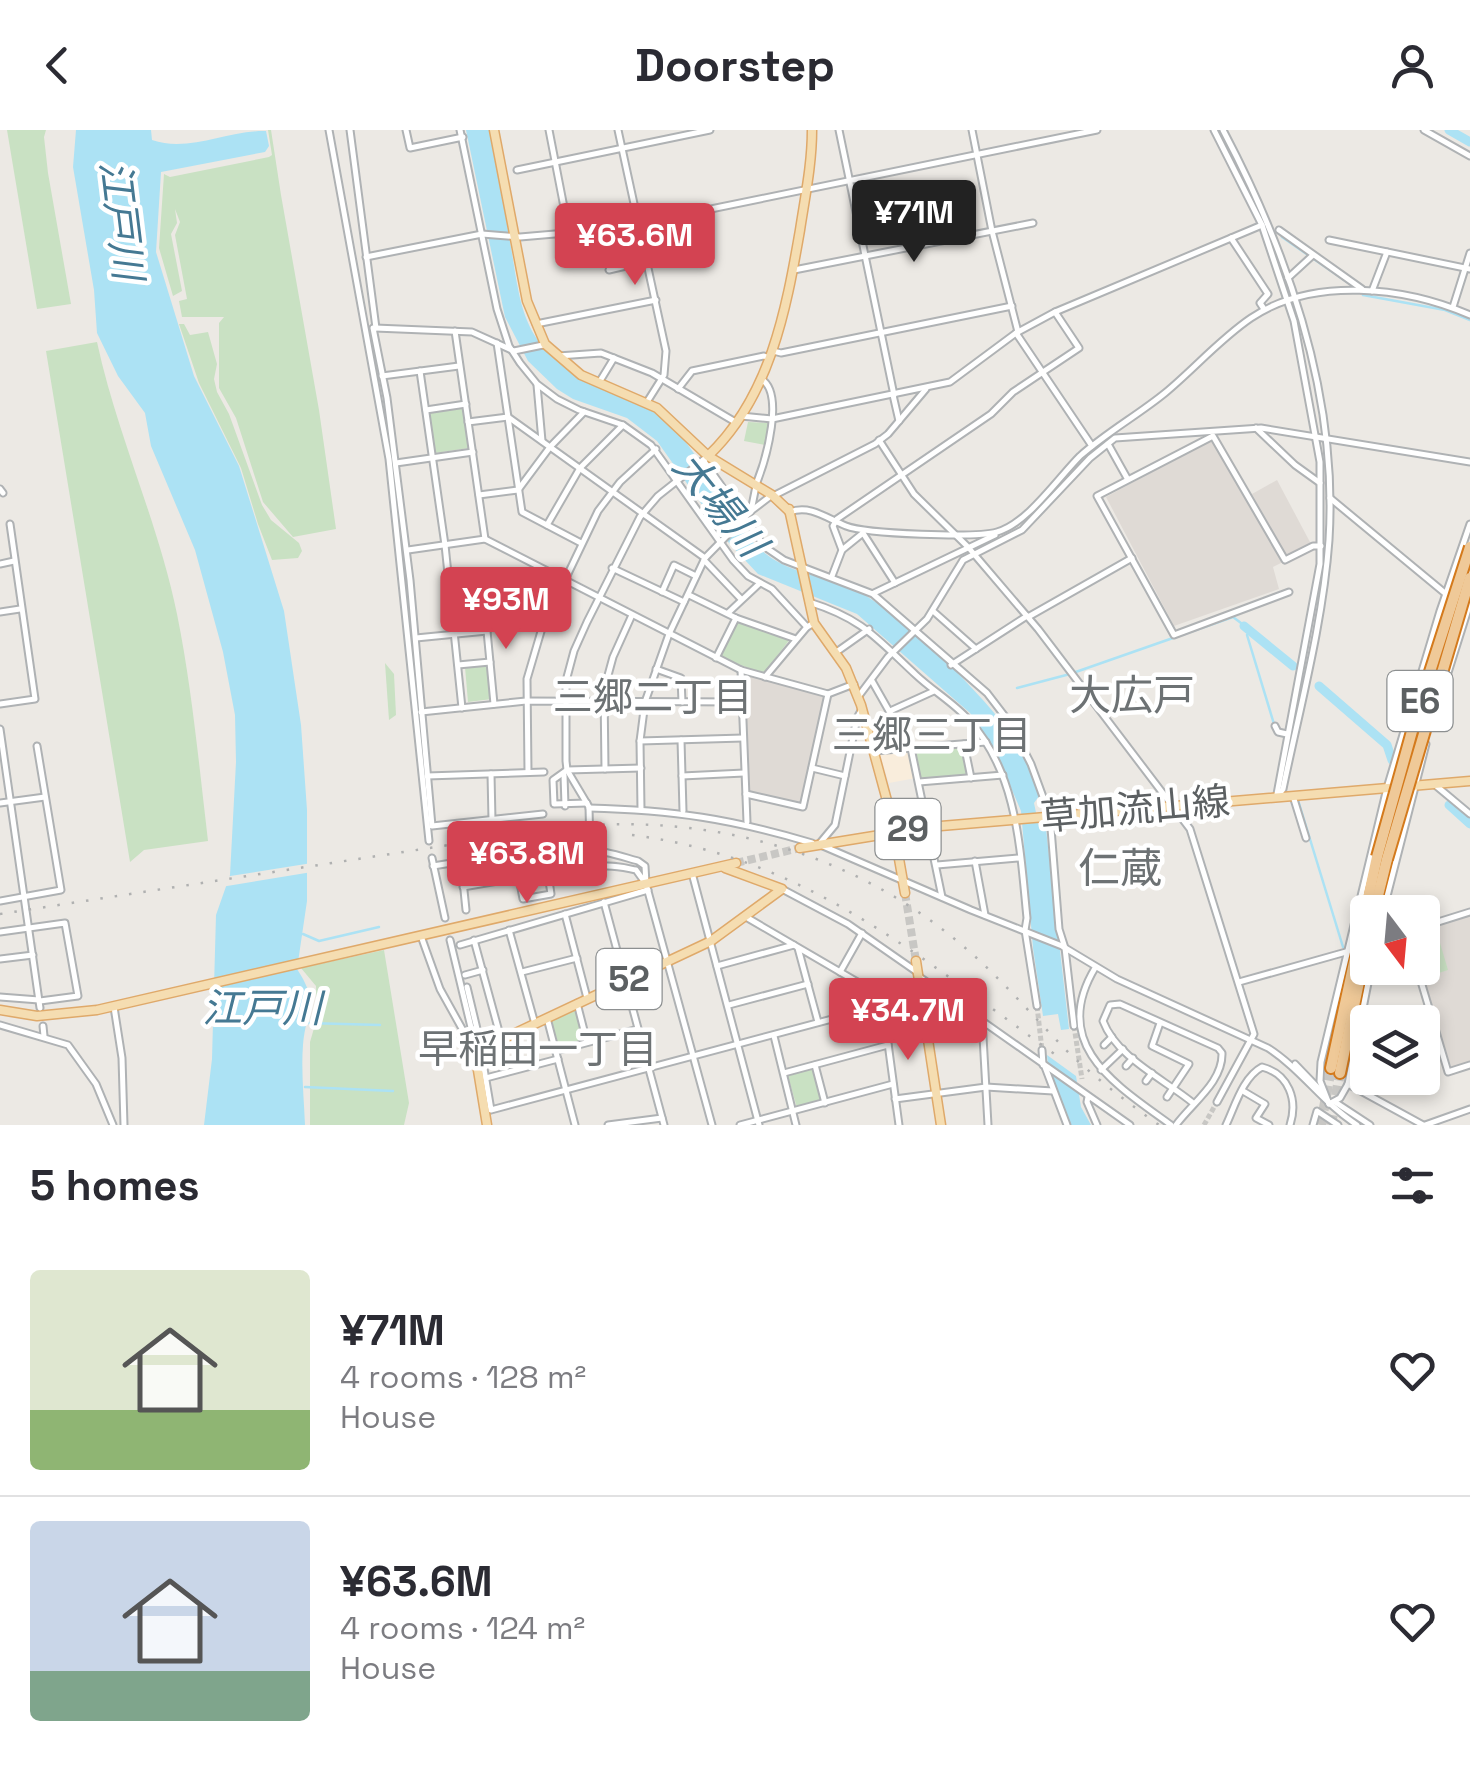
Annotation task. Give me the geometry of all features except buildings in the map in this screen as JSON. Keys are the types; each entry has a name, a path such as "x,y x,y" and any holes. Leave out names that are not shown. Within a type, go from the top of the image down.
{"highway":[{"name":"E6","path":"1331,1068 1419,706 1470,548"},
{"name":"E6","path":"1377,895 1382,858 1470,578"},
{"path":"1331,1068 1355,985"}],"main road":[{"path":"494,130 512,237 534,324 544,345 573,370 646,402 670,418 704,459 788,504 811,625 854,684 894,831 905,893"},
{"path":"704,459 739,420 771,354 794,270 812,130"},
{"name":"草加流山線","path":"800,848 929,827 1387,788 1416,782 1470,781"},
{"path":"0,1010 57,1016 116,1006 736,864"},
{"path":"721,866 782,888"},
{"name":"52","path":"478,1051 710,942 782,888"},
{"path":"916,961 940,1125"},
{"path":"478,1051 487,1125"}],"street":[{"path":"328,130 382,376 396,463 429,840"},
{"path":"351,130 372,328 416,638 430,812 435,828 543,814"},
{"path":"406,130 410,148 461,134 496,309 514,351 537,384 584,412 623,425 656,449 742,570 772,589 811,625 764,677"},
{"path":"549,130 569,233"},
{"path":"618,130 666,352 662,378 646,402"},
{"path":"517,170 710,130"},
{"path":"838,130 899,422"},
{"path":"972,130 1017,332 1092,446"},
{"path":"355,264 483,234 512,237 637,225 1072,132 1097,130"},
{"path":"1214,130 1262,225 1309,346 1330,498 1326,573 1284,784 1277,797"},
{"path":"1223,130 1263,210 1288,278 1291,299"},
{"path":"1424,130 1470,156"},
{"path":"343,196 356,194"},
{"path":"794,270 1033,222"},
{"path":"556,356 597,352 662,378 739,420 772,419 926,389 958,378 1017,332 1056,312 1262,225"},
{"path":"1279,230 1311,257 1368,290"},
{"path":"1230,238 1268,294 1260,303 1264,310"},
{"path":"1329,240 1467,268"},
{"path":"1368,290 1387,252"},
{"path":"1452,308 1470,252"},
{"path":"609,270 644,262 644,254"},
{"path":"1288,278 1311,257"},
{"path":"858,697 932,610 969,550 1020,520 1105,441 1264,310 1324,291 1368,290 1470,315"},
{"path":"534,324 656,300"},
{"path":"678,389 692,371 1012,306"},
{"path":"842,550 836,522 1078,348 1056,312"},
{"path":"372,328 472,332 514,351 544,345"},
{"path":"455,331 485,539"},
{"path":"498,344 522,512 582,544"},
{"path":"599,384 614,358"},
{"path":"382,376 460,365"},
{"path":"420,371 445,545 462,708"},
{"path":"751,511 772,419 772,392 761,379"},
{"path":"537,384 542,441"},
{"path":"642,810 640,741 645,702 669,634 704,559 751,511 801,480 845,462 880,440 926,389"},
{"path":"426,410 466,404"},
{"path":"479,495 518,490 550,447 584,412"},
{"path":"468,422 508,417 704,559 741,600"},
{"path":"547,526 580,468 623,425"},
{"path":"1256,428 1317,484 1322,483"},
{"path":"872,594 1022,530 1092,446 1120,437 1256,428 1470,462"},
{"path":"1213,433 1097,496 1174,635 1289,592"},
{"path":"1213,433 1285,560 1313,546 1322,546"},
{"path":"1277,797 1322,546 1321,436"},
{"path":"880,440 914,494 1027,616 1194,836 1252,1026 1252,1040 1217,1102"},
{"path":"1105,441 1128,479"},
{"path":"528,772 526,701 530,664 547,618 612,491 656,449"},
{"path":"396,463 472,452"},
{"path":"564,806 564,702 574,651 612,568 643,514 704,459 742,522 765,548 784,560 872,594 986,693 1010,722 1031,764 1046,817 1074,1026"},
{"path":"1330,498 1468,614"},
{"path":"790,512 804,508 864,532 996,532"},
{"path":"0,704 35,699 10,524"},
{"path":"1324,1094 1320,1081 1331,1068 1346,952 1379,817 1470,524"},
{"path":"832,576 842,550 864,532"},
{"path":"864,532 895,583"},
{"path":"403,551 485,539 742,670 828,694 854,684"},
{"path":"951,665 1027,616 1132,558"},
{"path":"0,564 14,562"},
{"path":"662,592 674,565 696,576"},
{"path":"612,568 684,602"},
{"path":"449,584 476,582 547,618"},
{"path":"728,613 760,583"},
{"path":"688,594 736,618 796,639"},
{"path":"494,704 487,632 507,597"},
{"path":"808,600 869,629 965,716 986,742 1002,775 1015,819 1037,1006"},
{"path":"1387,895 1404,824 1470,603"},
{"path":"0,612 20,609"},
{"path":"932,610 976,649"},
{"path":"605,769 603,701 612,657 632,615"},
{"path":"716,658 736,618"},
{"path":"835,653 869,629"},
{"path":"416,638 487,632"},
{"path":"458,666 490,662"},
{"path":"656,669 681,678 682,702"},
{"path":"742,670 747,824"},
{"path":"872,681 911,748 942,898"},
{"path":"1304,684 1313,688"},
{"path":"890,711 934,691"},
{"path":"746,794 803,807 828,694"},
{"path":"422,712 526,701 742,702"},
{"path":"817,844 834,828 856,718 862,708"},
{"path":"1275,726 1278,732 1286,734"},
{"path":"0,729 40,1003"},
{"path":"640,741 743,738"},
{"path":"680,740 684,812"},
{"path":"874,751 986,742"},
{"path":"964,744 971,778"},
{"path":"0,900 61,890 36,746"},
{"path":"641,768 565,772 554,780 556,806 684,812 747,824 817,844 1028,931 1096,968 1268,1048 1289,1062 1357,1125"},
{"path":"812,768 845,776"},
{"path":"1392,770 1416,782"},
{"path":"427,776 544,772"},
{"path":"565,772 588,806 590,850"},
{"path":"491,774 492,820"},
{"path":"682,776 745,774"},
{"path":"919,782 1002,775"},
{"path":"1434,784 1470,814"},
{"path":"1294,796 1306,838"},
{"path":"0,803 45,797"},
{"path":"1379,817 1404,824"},
{"path":"445,918 432,862 544,848 551,894 524,899 519,878"},
{"path":"557,871 560,856 590,850 642,862 648,875 647,887"},
{"path":"596,868 603,857 600,852"},
{"path":"937,865 1020,858"},
{"path":"461,861 466,910"},
{"path":"976,862 985,915"},
{"path":"464,887 557,871 565,876 596,868 636,870 647,887 712,1125"},
{"path":"692,873 759,1123"},
{"path":"460,944 647,887"},
{"path":"782,888 862,933 1130,1125"},
{"path":"604,902 663,1121 608,1125"},
{"path":"1440,921 1470,912"},
{"path":"566,914 587,998"},
{"path":"746,917 883,997 899,1125"},
{"path":"0,932 65,924 78,996 40,1003 0,997"},
{"path":"509,930 535,1024"},
{"path":"840,972 862,933"},
{"path":"419,936 440,989 478,1051"},
{"path":"450,940 486,1078 490,1110 922,996"},
{"path":"474,940 501,1040"},
{"path":"717,966 796,947"},
{"path":"796,947 818,1023"},
{"path":"1239,982 1346,952"},
{"path":"0,959 33,955"},
{"path":"521,972 577,958"},
{"path":"1096,968 1084,991 1081,1020 1086,1048 1101,1070 1174,1125 1205,1093 1222,1062 1218,1048 1116,1003 1108,1008 1103,1021 1112,1037 1192,1104"},
{"path":"464,975 482,970"},
{"path":"728,1006 808,984"},
{"path":"1332,1103 1348,1084 1368,985"},
{"path":"1422,985 1448,1072 1470,1065"},
{"path":"467,988 478,1051"},
{"path":"577,1003 588,1042"},
{"path":"116,1006 124,1125"},
{"path":"546,1018 575,1125"},
{"path":"982,1019 988,1125"},
{"path":"1160,1023 1152,1046 1189,1064 1167,1097"},
{"path":"0,1025 44,1036 74,1050 96,1084 113,1125"},
{"path":"42,1026 44,1036"},
{"path":"486,1078 638,1029"},
{"path":"774,1035 796,1125"},
{"path":"1104,1045 1112,1037"},
{"path":"784,1073 888,1045"},
{"path":"1268,1048 1310,1071 1331,1068"},
{"path":"1101,1070 1122,1049"},
{"path":"1042,1050 1067,1125"},
{"path":"1126,1066 1133,1058"},
{"path":"1294,1062 1332,1103 1370,1125"},
{"path":"815,1065 824,1102"},
{"path":"1226,1125 1255,1070 1270,1069 1294,1099 1290,1125"},
{"path":"1146,1082 1152,1073"},
{"path":"1082,1079 1086,1102 1097,1125"},
{"path":"740,1125 893,1084"},
{"path":"1348,1084 1424,1125 1470,1109"},
{"path":"896,1098 986,1087 1053,1091"},
{"path":"1242,1090 1265,1104 1256,1118 1269,1125"},
{"path":"1314,1125 1317,1111 1338,1125"}],"shaded area":[{"path":"1214,438 1283,562 1273,567 1279,589 1174,626 1106,497"},
{"path":"1277,480 1311,544 1287,557 1252,494"},
{"path":"746,675 826,696 801,805 748,792"},
{"path":"907,751 916,778 889,783 879,753"},
{"path":"1470,914 1470,1064 1452,1069 1440,1033 1440,1005 1430,1005 1424,985 1440,985 1440,924"}],"green space":[{"path":"7,130 46,130 48,173 71,304 37,309"},
{"path":"268,130 319,410 336,529 293,537 263,502 236,418 219,388 219,323 224,317 182,317 179,301 187,299 175,235 180,222 175,209 177,223 171,234 182,291 173,296 159,248 164,174 170,177 269,157 272,155"},
{"path":"179,324 184,324 190,335 208,332 217,364 217,392 229,414 262,505 271,520 299,543 302,551 298,558 272,560 241,468 199,383"},
{"path":"97,342 177,614 208,841 144,850 130,862 46,351"},
{"path":"463,406 469,448 435,453 429,411"},
{"path":"748,422 768,423 765,445 744,441"},
{"path":"738,621 791,638 763,674 721,657"},
{"path":"385,663 394,674 396,715 389,720"},
{"path":"488,665 492,699 468,702 465,667"},
{"path":"962,747 969,776 920,779 914,751"},
{"path":"1440,943 1448,970 1440,973"},
{"path":"384,950 409,1103 404,1125 310,1125 310,1042 317,1018 316,986 301,968"},
{"path":"576,1007 584,1041 559,1048 551,1019"},
{"path":"812,1069 822,1100 797,1108 788,1076"}],"water":[{"name":"江戸川","path":"76,130 151,130 152,140 180,144 266,131 269,146 265,152 161,172 156,252 194,376 239,466 284,611 301,725 307,810 307,901 297,969 310,999 302,1055 305,1125 204,1125 212,1059 216,915 230,875 235,715 223,652 195,550 151,446 145,413 118,376 97,333 94,290 73,167"},
{"name":"大場川","path":"466,130 489,130 521,303 529,325 547,352 577,374 660,416 690,447 737,523 766,554 788,567 851,588 881,606 948,664 1007,729 1019,747 1039,796 1034,803 1039,827 1046,829 1069,1029 1061,1030 1058,1014 1043,1016 1021,811 995,750 970,713 857,614 758,574 729,543 657,441 627,418 573,399 528,361 505,317"},
{"path":"1047,1055 1076,1076 1081,1107 1091,1125 1070,1125 1049,1074"}],"pier":[{"path":"312,863 312,872 221,887 224,877"}],"waterway":[{"path":"1449,130 1470,142"},
{"path":"1282,237 1350,284"},
{"path":"1363,295 1445,310 1470,320"},
{"path":"1017,688 1070,674 1233,617 1245,626"},
{"path":"1244,626 1293,666"},
{"path":"1247,635 1274,724"},
{"path":"1319,686 1387,745 1392,760"},
{"path":"1298,800 1343,947"},
{"path":"1449,805 1470,824"},
{"path":"303,934 319,941 379,927"},
{"path":"307,1023 380,1025"},
{"path":"305,1087 393,1091"}],"tunnel":[{"path":"736,863 800,848"},
{"path":"905,893 916,961"},
{"path":"1037,1006 1042,1050"},
{"path":"1074,1026 1082,1079"},
{"path":"1321,1125 1331,1068"},
{"path":"1331,1125 1340,1073"},
{"path":"1204,1125 1217,1102"}],"railway":[{"path":"0,914 566,827 620,824 725,833 826,863 874,885 920,913 977,958 1081,1064 1159,1125"},
{"path":"632,835 695,847 753,865 808,889 911,950 1060,1058"}],"district":[{"name":"大広戸","path":"1132,695"},
{"name":"三郷二丁目","path":"653,697"},
{"name":"三郷三丁目","path":"932,735"},
{"name":"仁蔵","path":"1120,868"},
{"name":"早稲田一丁目","path":"538,1049"}]}
